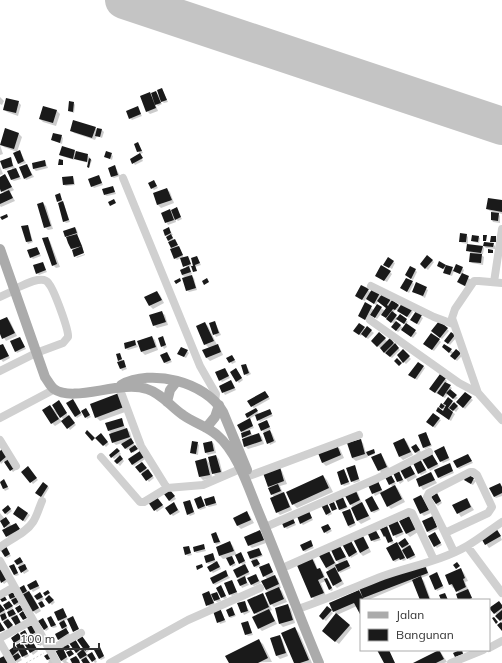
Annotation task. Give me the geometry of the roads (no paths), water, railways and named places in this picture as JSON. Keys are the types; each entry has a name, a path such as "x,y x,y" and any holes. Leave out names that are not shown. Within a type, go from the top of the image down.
{"main road":[{"path":"0,249 45,377 54,389 61,392 80,394 119,387 139,387 148,389 183,415 217,435 224,442 240,469 300,608 326,663"},
{"path":"119,387 138,378 177,381 198,388 217,403 231,429 287,566 319,663"},
{"path":"167,402 170,390 177,381"},
{"path":"206,428 215,417 217,403"}],"street":[{"path":"123,178 200,366 216,394 217,403"},
{"path":"478,393 452,318 455,309 474,281 498,282 502,229"},
{"path":"0,297 15,289 39,280 47,282 50,285 67,329 68,337 63,343 36,353 0,372"},
{"path":"371,286 434,317 453,324"},
{"path":"370,320 459,383 478,393 502,420"},
{"path":"198,388 204,386 208,380"},
{"path":"119,387 141,446 167,488"},
{"path":"0,418 54,389"},
{"path":"249,476 359,436"},
{"path":"0,440 16,466"},
{"path":"270,525 376,478 429,452"},
{"path":"101,457 140,502 144,502 167,488 203,485 240,469"},
{"path":"446,533 491,510 492,507 490,502 477,475 474,472 470,472 429,493 427,497 454,552"},
{"path":"1,543 23,532 33,522 42,501"},
{"path":"287,566 409,512 412,513 434,560"},
{"path":"300,608 454,552 467,546 502,522"},
{"path":"467,546 502,593"},
{"path":"0,562 57,663"},
{"path":"0,595 14,587"},
{"path":"110,663 188,620 260,588"},
{"path":"0,638 33,620"},
{"path":"50,650 81,633"},
{"path":"490,647 502,641"},
{"path":"0,642 12,663"},
{"path":"451,663 481,651"}]}
